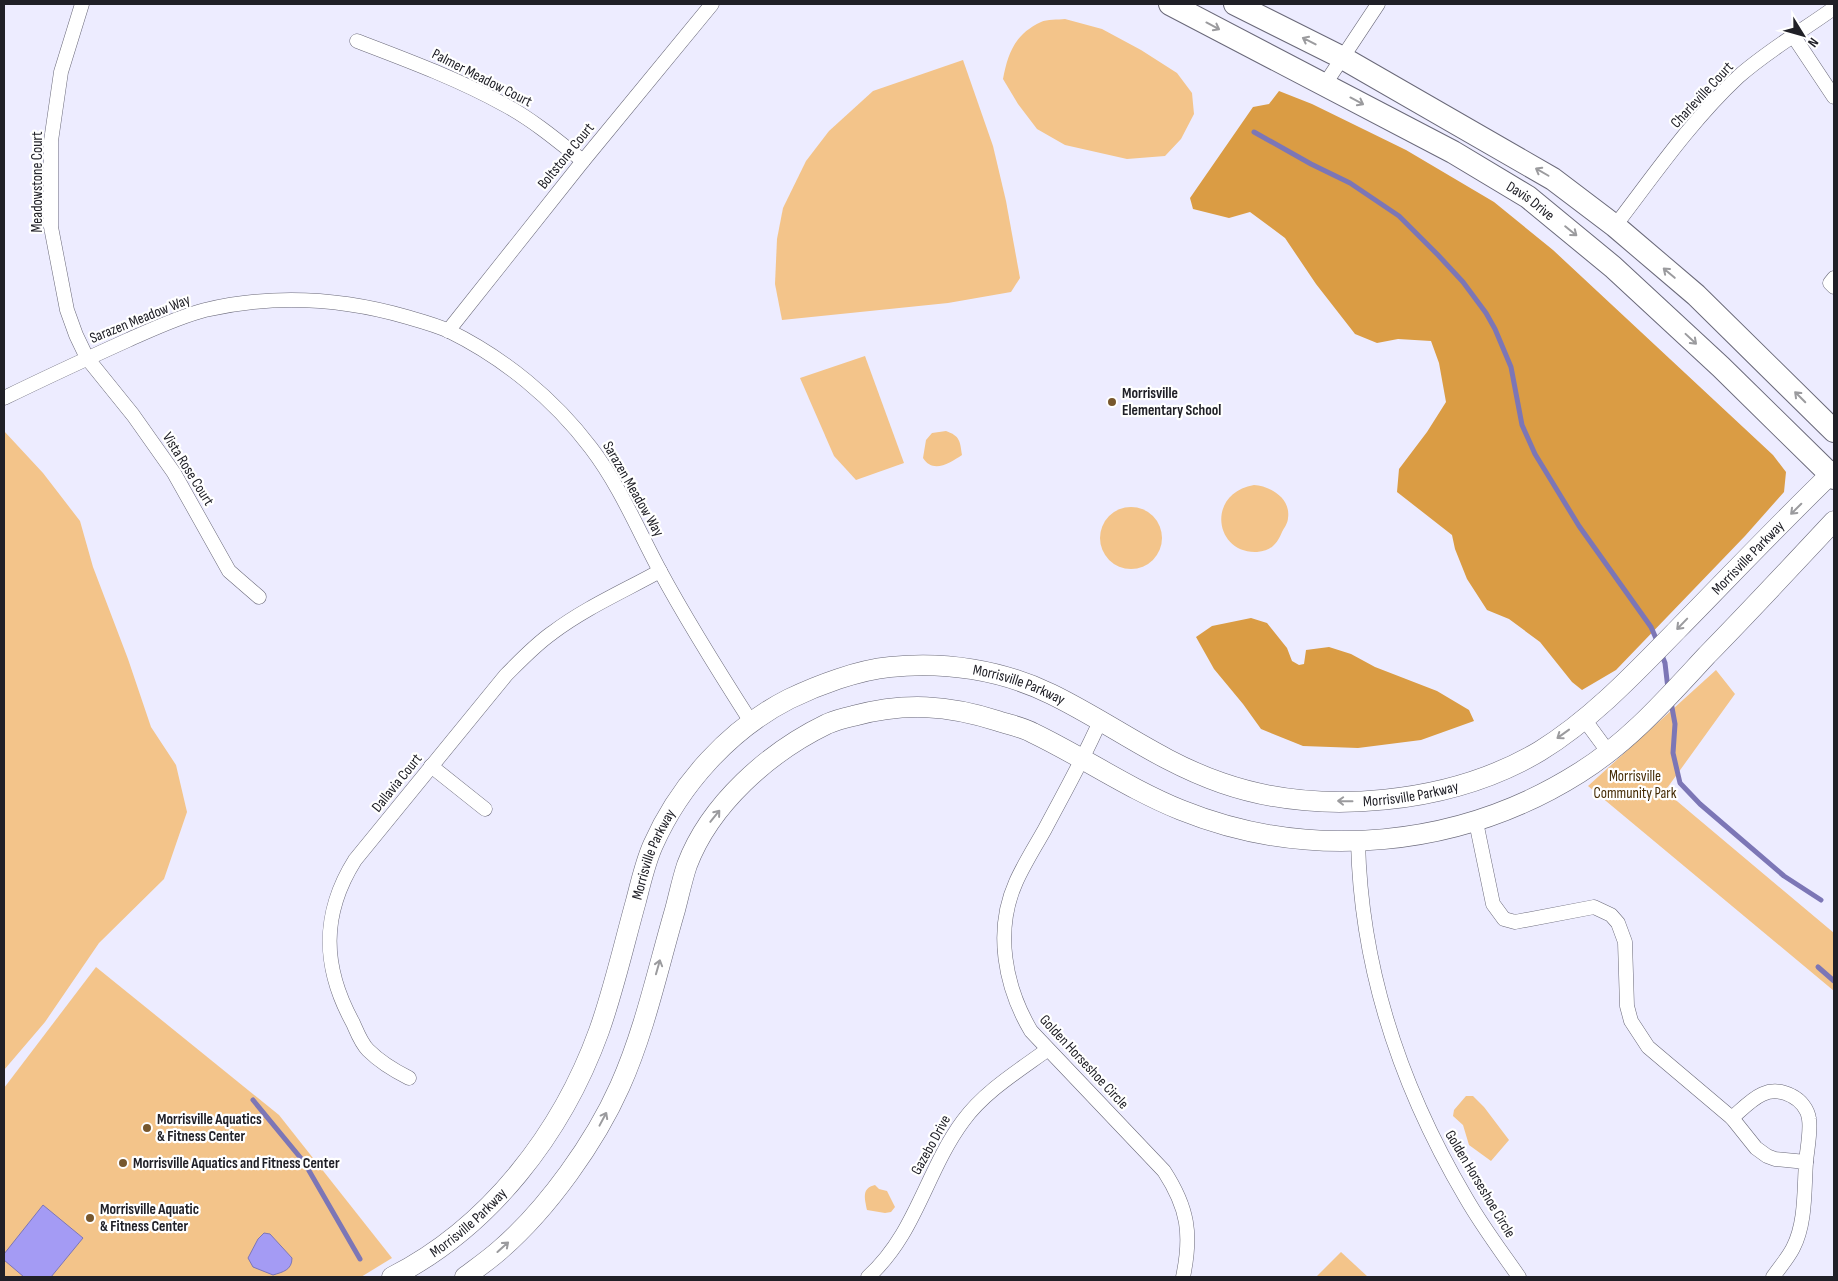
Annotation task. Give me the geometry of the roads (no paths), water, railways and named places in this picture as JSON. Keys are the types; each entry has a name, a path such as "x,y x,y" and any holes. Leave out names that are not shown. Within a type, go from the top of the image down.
{"main road":[{"name":"Davis Drive","path":"1170,4 1453,152 1528,198 1613,266 1833,474"},
{"name":"Davis Drive","path":"1235,4 1341,57 1553,178 1615,226 1696,295 1834,431"},
{"name":"Morrisville Parkway","path":"392,1277 410,1268 459,1234 499,1196 538,1150 582,1075 601,1026 653,845 669,815 696,775 720,748 751,722 789,699 828,683 888,667 962,667 1023,682 1050,693 1165,759 1222,783 1257,793 1282,797 1376,801 1438,792 1498,772 1541,750 1584,719 1640,668 1833,474"},
{"path":"465,1277 503,1248 539,1210 571,1169 601,1124 620,1087 635,1047 688,862 709,824 735,792 764,763 803,737 834,721 880,709 910,706 951,710 982,716 1029,730 1083,761 1176,808 1212,821 1255,832 1298,839 1358,842 1438,832 1476,822 1519,805 1574,777 1609,753 1630,736 1671,694 1834,521"}],"street":[{"name":"Meadowstone Court","path":"82,4 61,72 51,141 50,186 51,227 58,270 67,310 87,358"},
{"name":"Boltstone Court","path":"448,331 583,160 712,4"},
{"path":"1324,84 1378,4"},
{"name":"Charleville Court","path":"1615,226 1716,98 1764,56 1834,8"},
{"path":"1794,37 1834,97"},
{"name":"Palmer Meadow Court","path":"357,41 420,64 505,105 547,132 583,160"},
{"name":"Sarazen Meadow Way","path":"4,398 87,358 174,320 205,310 254,301 294,299 332,301 379,309 448,331 515,372 552,404 592,449 614,484 711,661 751,722"},
{"name":"Vista Rose Court","path":"87,358 133,415 174,473 229,571 259,596"},
{"name":"Dallavia Court","path":"409,1078 385,1065 366,1048 337,989 332,970 330,945 331,922 339,889 355,860 506,675 528,653 576,616 660,571"},
{"path":"1584,719 1609,753"},
{"name":"Golden Horseshoe Circle","path":"1100,721 1083,761 1012,892 1004,934 1005,965 1012,993 1020,1013 1031,1031 1164,1171 1175,1188 1188,1226 1187,1260 1183,1277"},
{"path":"431,766 485,809"},
{"path":"1476,822 1494,904 1504,919 1515,922 1594,907 1611,915 1618,923 1625,942 1627,1006 1631,1021 1638,1035 1648,1047 1732,1118 1756,1148 1775,1159 1806,1162"},
{"name":"Golden Horseshoe Circle","path":"1358,842 1363,909 1374,974 1391,1039 1430,1132 1466,1198 1519,1277"},
{"name":"Gazebo Drive","path":"868,1277 883,1264 898,1243 944,1152 963,1120 995,1088 1047,1050"},
{"path":"1732,1118 1753,1098 1765,1092 1777,1091 1797,1098 1805,1108 1809,1120 1802,1221 1798,1238 1793,1250 1772,1277"}],"waterway":[{"path":"1254,132 1311,164 1350,183 1399,216 1463,282 1486,313 1511,367 1522,425 1535,454 1579,526 1651,627 1658,643"},
{"path":"1661,653 1665,663 1668,689"},
{"path":"1671,702 1675,724 1673,753 1680,783 1700,804 1784,876 1821,900"},
{"path":"1818,967 1834,981"},
{"path":"253,1100 304,1162 360,1259"}],"place":[{"name":"Morrisville Elementary School","path":"1112,402"},
{"name":"Morrisville Aquatics & Fitness Center","path":"147,1128"},
{"name":"Morrisville Aquatics and Fitness Center","path":"123,1163"},
{"name":"Morrisville Aquatic & Fitness Center","path":"90,1218"}],"park label":[{"name":"Morrisville Community Park","path":"1635,784"}]}
